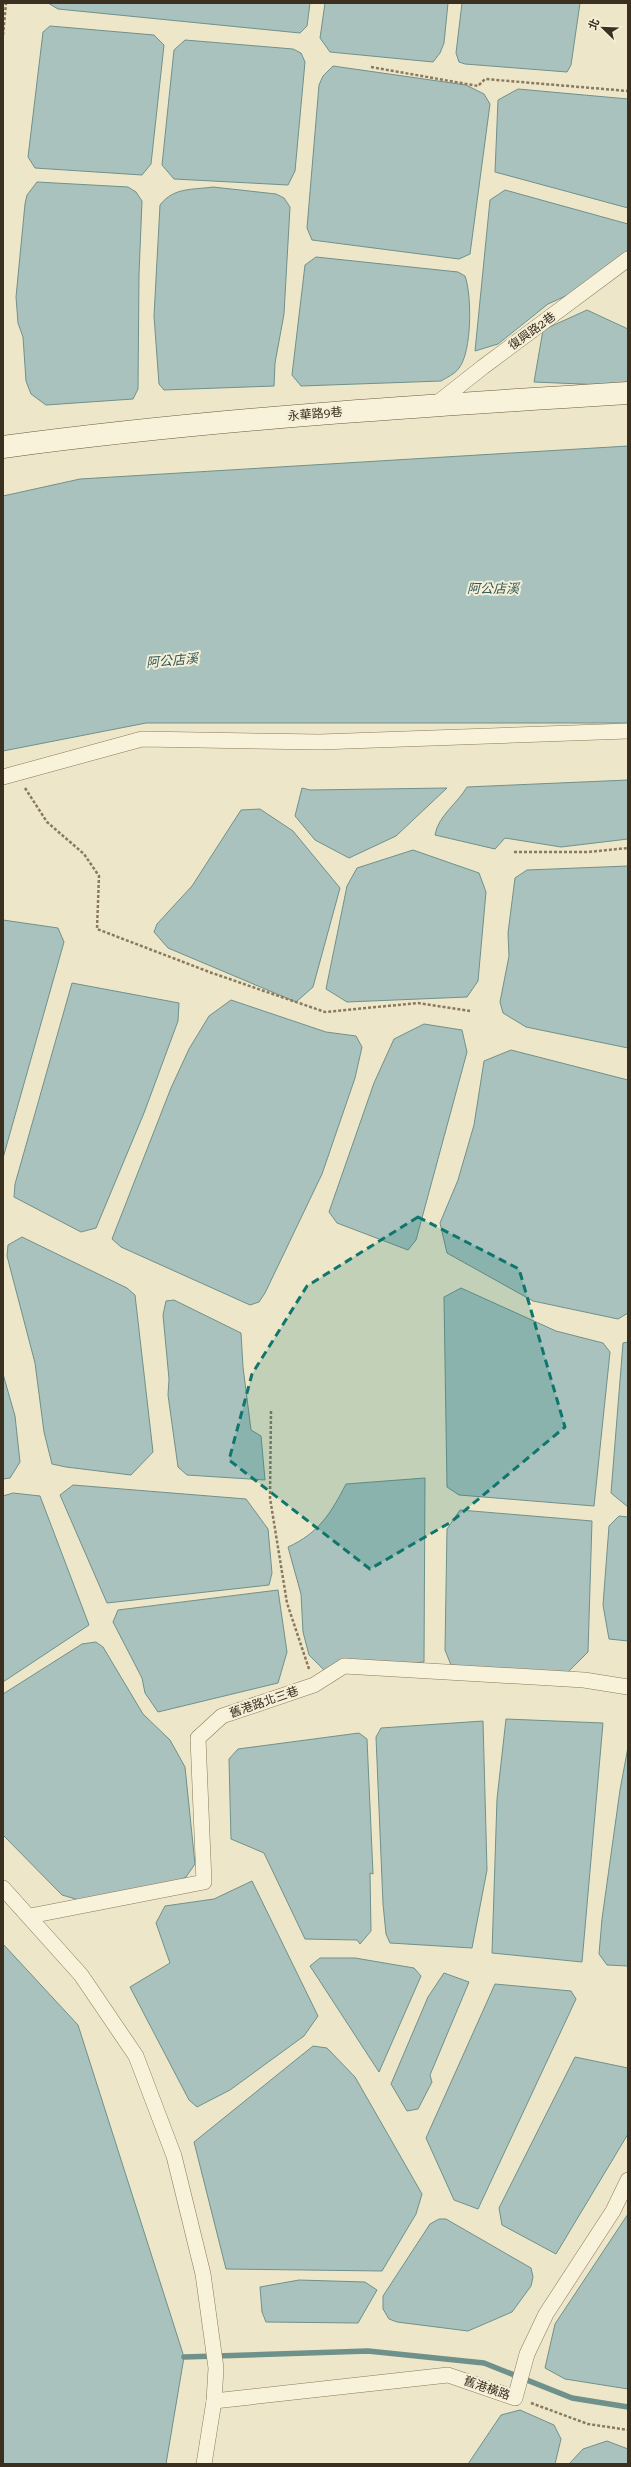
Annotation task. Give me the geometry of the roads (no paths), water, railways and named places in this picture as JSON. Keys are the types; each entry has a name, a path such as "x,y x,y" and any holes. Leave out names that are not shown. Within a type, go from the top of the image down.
{"street":[{"name":"復興路2巷","path":"436,404 483,367 628,259"},
{"name":"永華路9巷","path":"3,447 235,421 436,404 628,393"},
{"path":"9,774 142,739 320,742 628,731"},
{"name":"舊港路北三巷","path":"30,1916 204,1882 198,1738 222,1716 314,1685 344,1666 584,1680 628,1687"},
{"path":"3,1888 30,1916 81,1975 136,2056 174,2156 203,2274 216,2368 214,2401 204,2464"},
{"name":"舊港橫路","path":"214,2401 448,2375 517,2394 527,2354 546,2314 613,2211 628,2180"}],"water":[{"path":"48,3 310,3 307,26 300,33 58,9"},
{"path":"325,3 448,3 444,43 440,53 433,62 330,52 320,38"},
{"path":"462,3 580,3 571,65 567,72 465,64 459,62 456,53"},
{"path":"50,26 154,35 164,45 151,164 142,175 35,168 28,157 43,32"},
{"path":"185,40 293,49 301,53 305,62 295,171 288,185 174,179 162,165 174,50"},
{"path":"333,66 466,85 484,94 490,104 470,254 459,259 312,240 307,228 319,85 323,76"},
{"path":"518,89 628,99 628,208 495,172 498,100"},
{"path":"37,182 128,187 136,192 142,201 139,274 138,389 133,399 46,405 31,394 26,381 23,337 18,323 16,297 25,204 27,195"},
{"path":"213,187 276,194 284,198 290,207 284,314 275,363 274,386 164,390 159,384 154,316 160,205 165,199 177,192"},
{"path":"505,190 628,224 628,250 581,289 548,304 498,344 475,351 490,200"},
{"path":"316,257 458,272 465,276 469,296 470,323 466,350 459,368 453,374 441,381 301,386 292,375 305,265"},
{"path":"587,310 628,329 628,386 534,382 543,330"},
{"name":"阿公店溪","path":"628,446 628,723 146,723 3,751 3,496 80,479"},
{"path":"628,780 628,839 561,847 505,838 495,849 435,835 444,816 467,787"},
{"path":"302,788 310,790 447,788 396,836 349,858 315,840 295,816"},
{"path":"260,809 293,831 340,888 313,987 296,1002 168,948 154,932 157,924 192,886 241,810"},
{"path":"413,850 479,873 486,892 478,981 467,997 347,1002 326,989 347,886 357,868"},
{"path":"628,866 628,1048 526,1027 503,1013 500,1002 509,956 508,933 515,878 527,870"},
{"path":"3,920 58,928 64,942 3,1158"},
{"path":"72,983 179,1003 178,1021 144,1113 96,1228 81,1232 14,1197 15,1184"},
{"path":"231,1000 326,1032 356,1036 362,1047 355,1078 322,1174 265,1293 259,1302 250,1305 121,1247 112,1239 171,1088 189,1049 209,1016"},
{"path":"424,1024 462,1030 467,1052 416,1240 408,1250 337,1223 329,1212 374,1083 394,1039"},
{"path":"511,1050 628,1080 628,1313 618,1319 533,1301 447,1253 440,1223 458,1180 474,1125 484,1061"},
{"path":"22,1237 127,1288 135,1295 153,1452 131,1475 52,1464 44,1432 35,1363 7,1256 8,1245"},
{"path":"461,1288 556,1331 603,1343 610,1352 594,1506 459,1495 447,1487 444,1297"},
{"path":"174,1300 241,1333 243,1367 251,1430 261,1436 265,1480 187,1475 178,1467 168,1395 169,1379 163,1315 166,1301"},
{"path":"628,1342 628,1507 611,1493 623,1343"},
{"path":"3,1374 15,1416 20,1462 10,1478 3,1479"},
{"path":"425,1478 424,1662 324,1670 309,1655 303,1632 301,1594 288,1547 316,1529 335,1504 346,1484"},
{"path":"73,1485 246,1499 268,1529 272,1573 269,1585 107,1603 60,1495"},
{"path":"13,1493 40,1496 89,1625 3,1682 3,1496"},
{"path":"460,1510 592,1521 588,1652 567,1673 482,1672 451,1665 445,1650 447,1529"},
{"path":"619,1516 628,1517 628,1641 609,1639 603,1605 609,1526"},
{"path":"278,1590 287,1652 278,1683 158,1712 145,1693 142,1678 113,1622 118,1610"},
{"path":"96,1642 103,1647 143,1714 170,1740 185,1767 195,1864 186,1877 146,1894 79,1900 62,1895 3,1835 3,1694 82,1644"},
{"path":"506,1719 603,1723 582,1962 492,1953 497,1799"},
{"path":"483,1721 487,1870 472,1948 390,1943 386,1934 383,1904 376,1737 381,1728"},
{"path":"359,1733 367,1739 373,1874 370,1873 371,1931 360,1944 357,1940 305,1939 264,1853 231,1839 229,1759 238,1749"},
{"path":"628,1747 628,1966 607,1965 599,1954 602,1919 620,1790"},
{"path":"252,1881 318,2016 304,2036 230,2090 197,2107 189,2100 130,1987 170,1963 156,1923 165,1906 214,1899"},
{"path":"3,1944 78,2025 184,2357 166,2464 3,2464"},
{"path":"320,1958 355,1958 414,1968 421,1976 379,2072 310,1966"},
{"path":"444,1973 469,1982 430,2075 432,2082 418,2109 407,2111 391,2084 428,1997"},
{"path":"495,1984 571,1991 576,1999 478,2209 454,2200 426,2138"},
{"path":"313,2046 327,2048 355,2077 422,2194 416,2214 382,2271 226,2269 194,2142"},
{"path":"575,2057 628,2068 628,2134 556,2254 502,2225 499,2208"},
{"path":"628,2214 628,2389 565,2379 545,2368 555,2324"},
{"path":"439,2219 446,2219 531,2268 533,2277 531,2286 512,2312 468,2331 397,2322 389,2319 383,2309 383,2296 430,2224"},
{"path":"299,2280 365,2282 377,2290 358,2323 266,2322 262,2312 260,2287"},
{"path":"520,2410 554,2425 561,2439 555,2464 468,2464 501,2415"},
{"path":"607,2441 628,2449 628,2464 569,2464 583,2449"}],"waterway":[{"path":"184,2357 368,2351 484,2363 572,2398 628,2407"}]}
